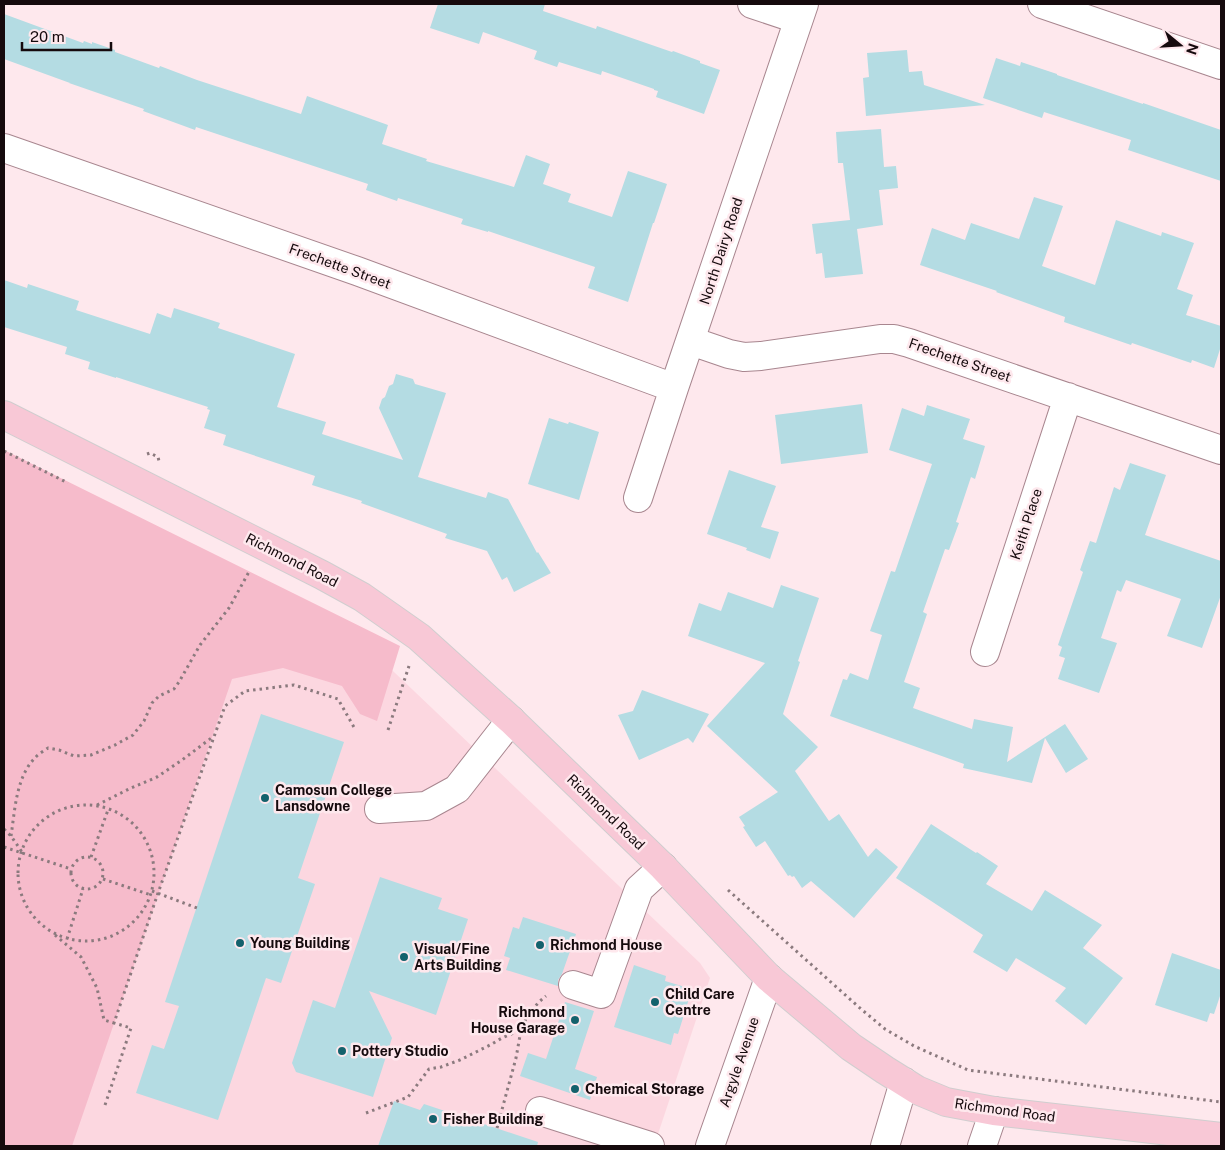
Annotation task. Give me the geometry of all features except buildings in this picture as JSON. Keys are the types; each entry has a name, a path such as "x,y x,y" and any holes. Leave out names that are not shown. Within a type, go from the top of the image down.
{"main road":[{"name":"Richmond Road","path":"4,415 322,575 362,597 418,637 511,720 663,867 769,978 851,1047 904,1082 946,1102 994,1111 1221,1137"}],"street":[{"path":"752,4 801,12"},
{"path":"1042,4 1221,65"},
{"name":"North Dairy Road","path":"638,498 801,12"},
{"name":"Frechette Street","path":"4,148 357,271 674,388"},
{"name":"Frechette Street","path":"690,341 728,354 744,357 880,339 909,342 1221,450"},
{"name":"Keith Place","path":"985,652 1068,397"},
{"path":"379,809 426,806 456,789 511,720"},
{"path":"573,985 601,994 639,889 663,867"},
{"name":"Argyle Avenue","path":"710,1146 769,978"},
{"path":"885,1146 904,1082"},
{"path":"540,1111 650,1146"},
{"path":"982,1146 994,1111"}],"path":[{"path":"4,451 74,485"},
{"path":"11,836 19,787 25,771 35,757 48,748 74,756 91,755 133,735 144,721 152,703 159,696 174,690 200,645 229,608 250,570 242,566"},
{"path":"114,1023 225,706 245,691 294,685 338,699 355,729"},
{"path":"388,730 400,694"},
{"path":"96,806 157,777 215,735"},
{"path":"53,934 70,940 93,942 115,935 133,923 147,904 154,878 152,856 142,834 118,813 96,806 75,806 56,812 37,826 23,848 17,874 23,900 36,920 53,934 81,957 97,988 104,1020 131,1028 105,1105"},
{"path":"91,858 108,810"},
{"path":"4,829 23,853"},
{"path":"4,846 71,869"},
{"path":"86,857 91,858 100,863 103,879 97,887 88,890 78,887 70,874 73,864 77,860 86,857"},
{"path":"103,879 151,893 158,893 197,908"},
{"path":"67,939 83,889"},
{"path":"497,1128 516,1058 521,1030 528,1014 540,1000 552,991 564,994 573,985"},
{"path":"366,1113 408,1097 429,1069 460,1060 521,1030"}],"shaded area":[{"path":"4,450 400,646 377,721 360,714 342,686 283,668 232,679 72,1146 8,1146 4,1144"},
{"name":"Camosun College Lansdowne","path":"4,463 353,633 700,963 710,978 654,1146 4,1146"}],"place":[{"name":"Camosun College Lansdowne","path":"265,798"},
{"name":"Young Building","path":"240,943"},
{"name":"Richmond House","path":"540,945"},
{"name":"Visual/Fine Arts Building","path":"404,957"},
{"name":"Child Care Centre","path":"655,1002"},
{"name":"Richmond House Garage","path":"575,1020"},
{"name":"Pottery Studio","path":"342,1051"},
{"name":"Chemical Storage","path":"575,1089"},
{"name":"Fisher Building","path":"433,1119"}]}
